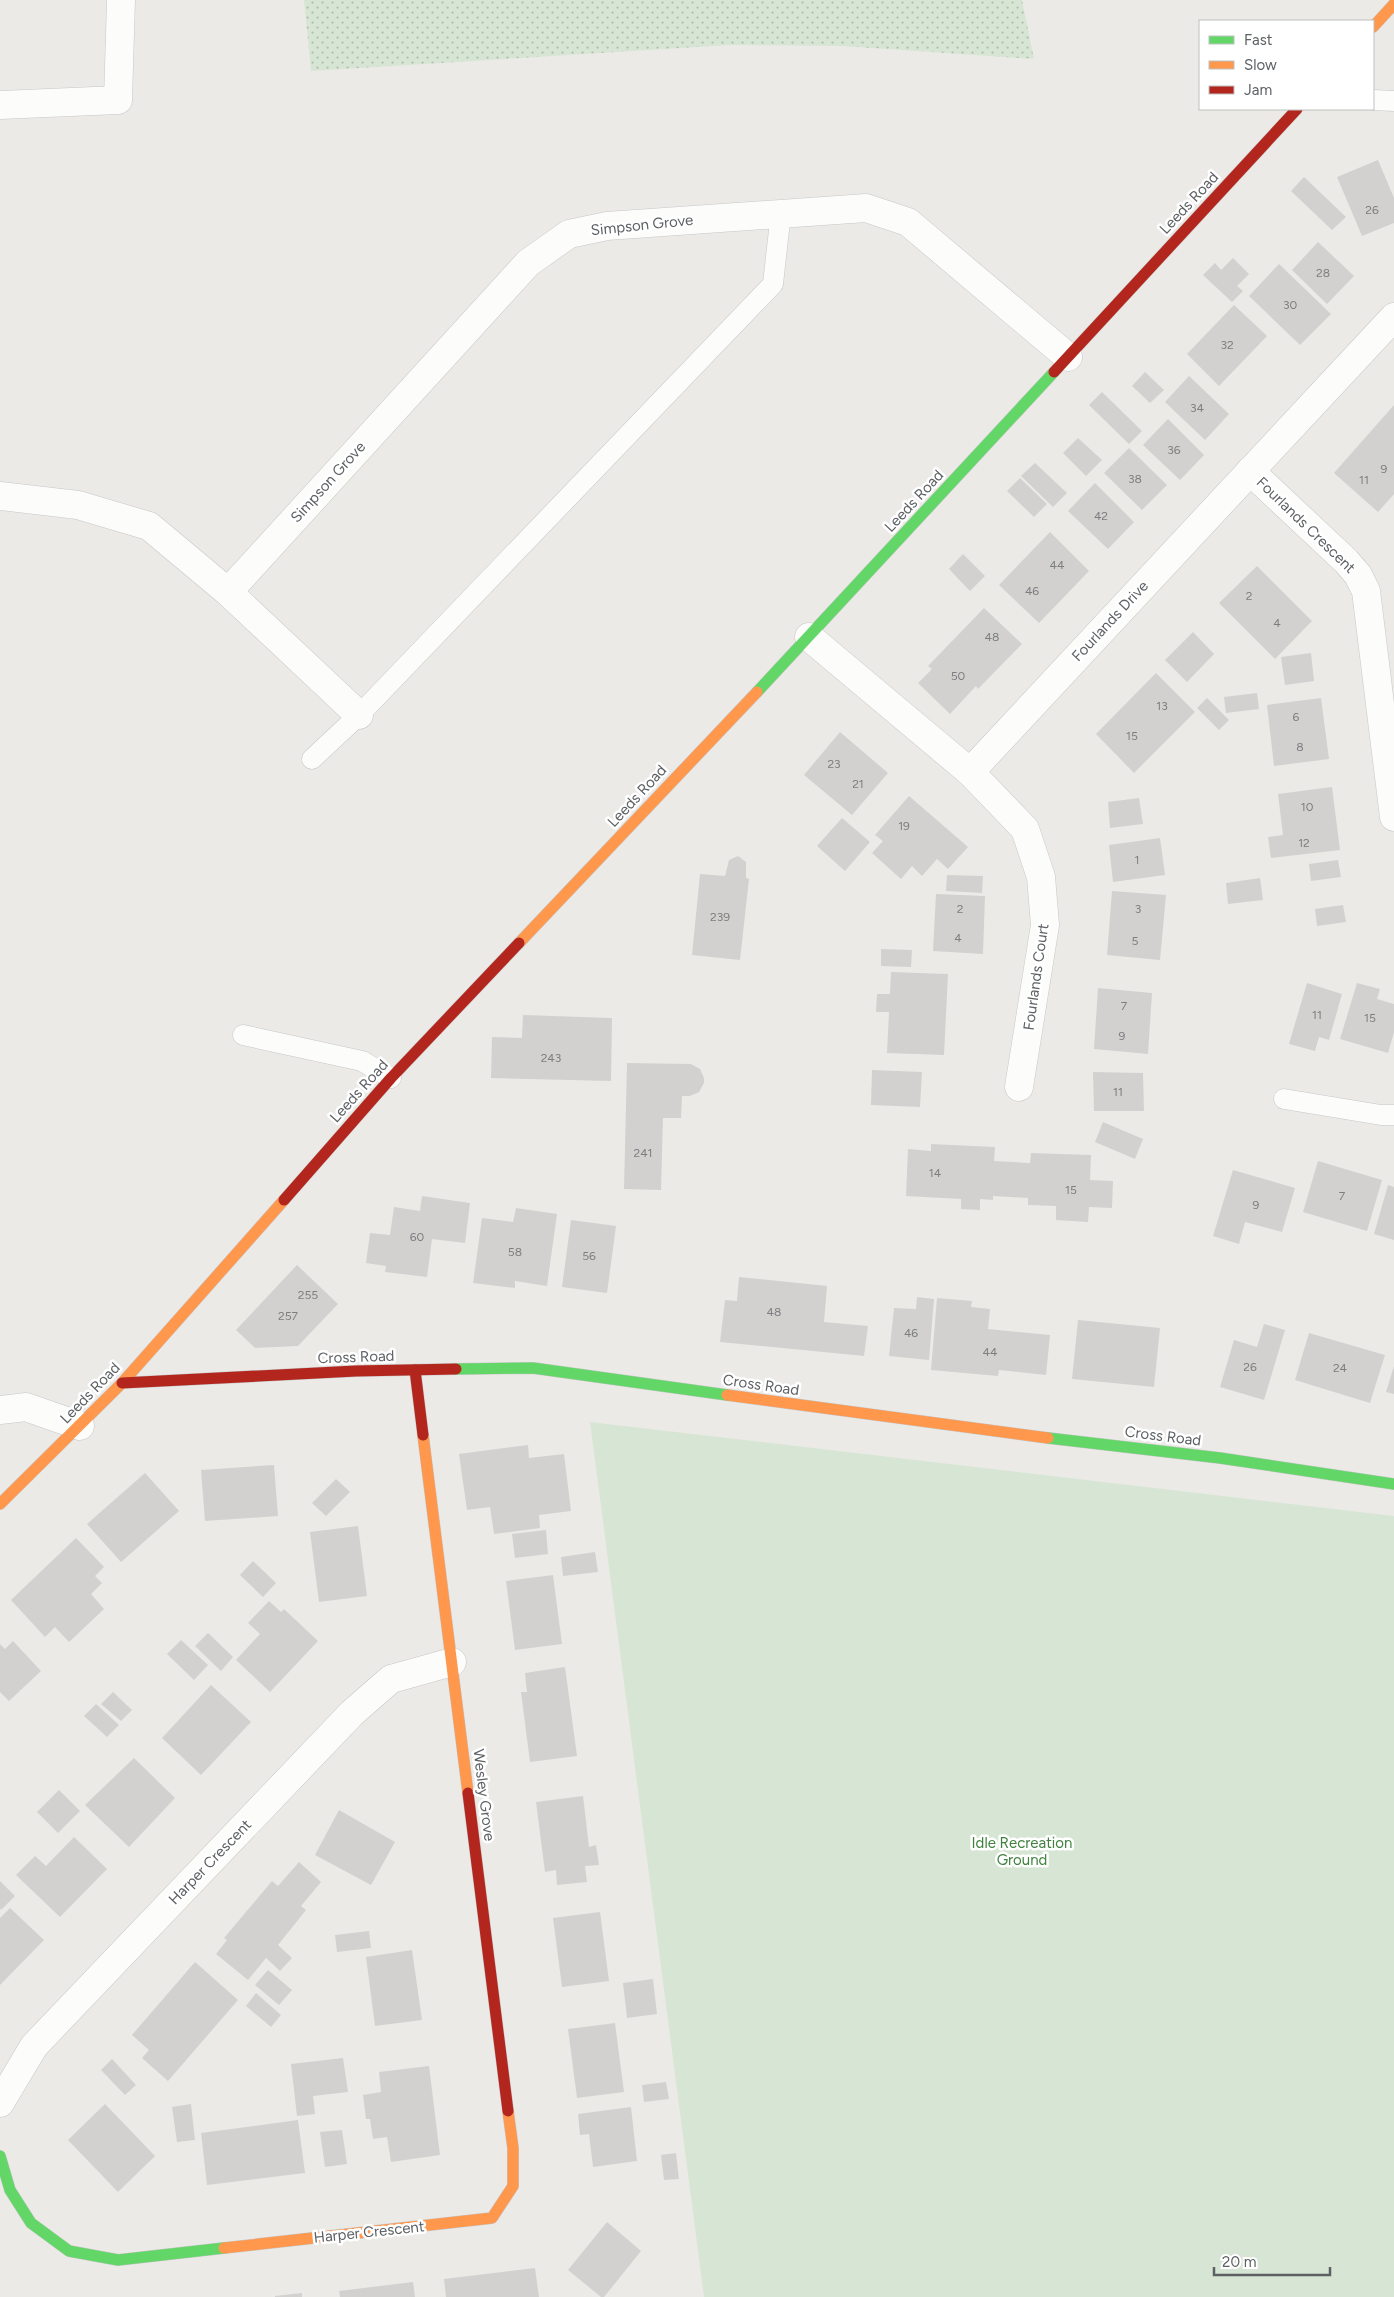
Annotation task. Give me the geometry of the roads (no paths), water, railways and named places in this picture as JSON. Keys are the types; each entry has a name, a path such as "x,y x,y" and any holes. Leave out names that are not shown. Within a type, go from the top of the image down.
{"street":[{"path":"0,106 118,100 121,0"},
{"path":"1374,26 1394,4"},
{"name":"Leeds Road","path":"0,1504 122,1383 391,1078 809,637 1296,110"},
{"name":"Simpson Grove","path":"228,592 528,263 569,234 607,226 781,212 866,208 908,222 1068,357"},
{"name":"Fourlands Drive","path":"970,772 1394,317"},
{"name":"Fourlands Crescent","path":"1250,471 1346,560 1358,575 1366,591 1394,817"},
{"path":"0,496 78,505 149,526 228,592 359,715"},
{"path":"809,637 970,772"},
{"name":"Fourlands Court","path":"970,772 1025,829 1041,877 1045,924 1019,1087"},
{"name":"Cross Road","path":"122,1383 356,1371 532,1368 958,1428 1220,1458 1394,1484"},
{"name":"Wesley Grove","path":"415,1370 513,2148 513,2186 492,2218"},
{"path":"0,1410 26,1407 80,1426"},
{"name":"Harper Crescent","path":"0,2103 34,2046 352,1713 391,1679 452,1662"},
{"name":"Harper Crescent","path":"0,2156 10,2190 31,2222 69,2252 118,2260 492,2218"}],"lane":[{"path":"1374,100 1394,100"},
{"path":"312,759 359,715 774,284 781,212"},
{"path":"242,1035 362,1061 391,1078"},
{"path":"1284,1099 1381,1115 1394,1115"}],"park label":[{"name":"Idle Recreation Ground","path":"1022,1852"}]}
